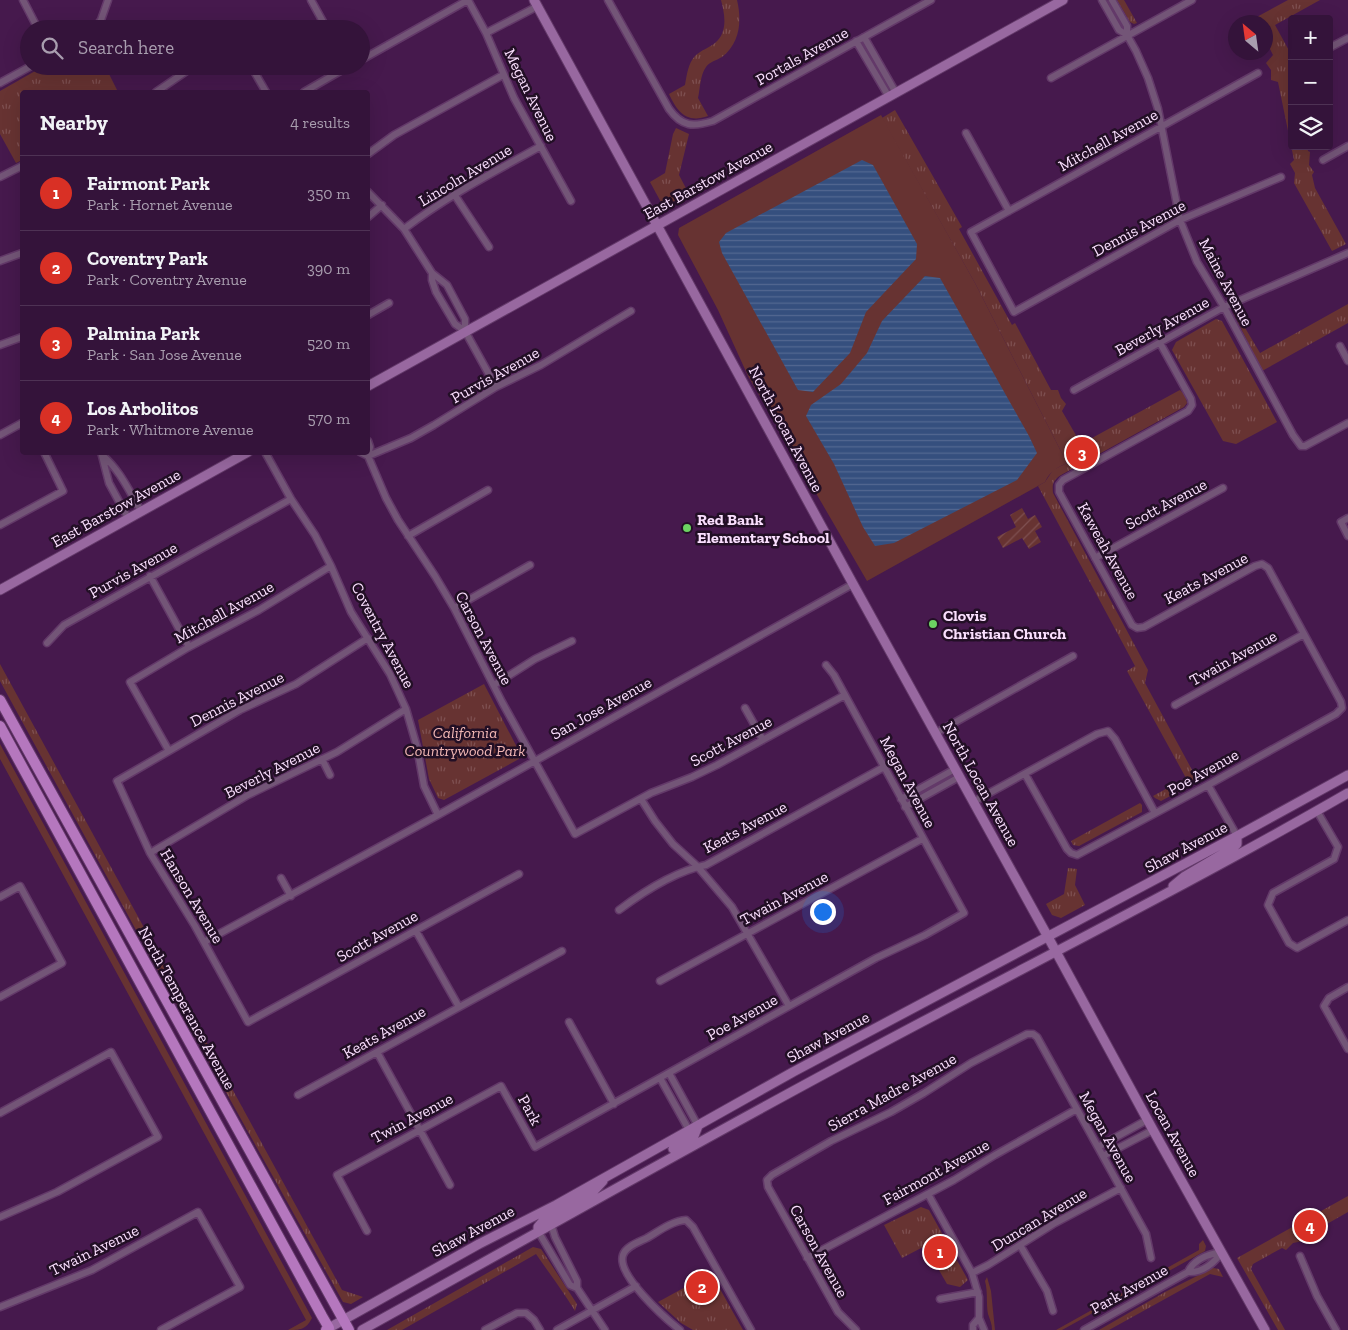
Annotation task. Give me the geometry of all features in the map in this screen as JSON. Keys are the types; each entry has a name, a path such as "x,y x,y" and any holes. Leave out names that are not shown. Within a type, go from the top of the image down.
{"main road":[{"name":"North Temperance Avenue","path":"0,700 348,1330"},
{"name":"North Temperance Avenue","path":"0,726 328,1329"}],"street":[{"path":"23,0 33,20"},
{"path":"101,20 108,0"},
{"path":"311,0 322,20"},
{"path":"370,55 468,0"},
{"name":"Megan Avenue","path":"468,0 486,33 503,75 570,201"},
{"name":"Portals Avenue","path":"608,0 669,109 676,118 684,123 698,126 713,121 931,0"},
{"name":"East Barstow Avenue","path":"370,385 1063,0"},
{"name":"Maine Avenue","path":"1102,0 1118,30 1127,35"},
{"name":"Maine Avenue","path":"1112,0 1127,26 1127,35 1148,78 1162,126 1180,220 1197,262 1224,307 1300,446 1313,442 1348,423"},
{"path":"1051,78 1192,0"},
{"path":"486,33 536,3"},
{"name":"North Locan Avenue","path":"536,3 1056,952"},
{"path":"864,37 892,95"},
{"path":"1333,46 1348,38"},
{"path":"856,41 892,95"},
{"path":"0,83 20,72"},
{"name":"Mitchell Avenue","path":"1014,312 971,232 1258,73"},
{"path":"165,90 183,75"},
{"path":"256,75 265,90"},
{"path":"307,90 333,75"},
{"path":"370,153 394,135 503,75"},
{"path":"966,133 1009,211"},
{"name":"Lincoln Avenue","path":"404,229 454,194 540,146"},
{"path":"1323,160 1348,146"},
{"path":"0,177 20,170"},
{"name":"Dennis Avenue","path":"1014,312 1180,220 1280,177"},
{"path":"370,194 404,229 432,273 447,285 465,318 465,331"},
{"path":"454,194 489,247"},
{"path":"370,215 382,205"},
{"name":"Beverly Avenue","path":"1074,390 1224,307 1348,253"},
{"path":"0,261 20,254"},
{"path":"432,273 436,292 455,324 465,331 496,387"},
{"path":"370,314 389,303"},
{"name":"Purvis Avenue","path":"368,456 411,438 496,387 541,365 631,312"},
{"path":"0,345 20,338"},
{"name":"Kaweah Avenue","path":"1137,628 1132,625 1059,492 1059,485 1063,480 1188,411 1192,405 1191,399 1160,343"},
{"path":"1340,346 1348,361"},
{"path":"0,436 20,424"},
{"path":"0,525 63,491 45,455"},
{"path":"101,455 109,483 128,518"},
{"path":"102,455 121,476 141,511"},
{"name":"East Barstow Avenue","path":"0,590 243,455"},
{"name":"Coventry Avenue","path":"267,455 290,499 315,536 332,566 351,612 390,674 406,709 417,747 424,786 438,815"},
{"name":"Carson Avenue","path":"368,456 386,498 454,608 502,702 575,834"},
{"name":"Scott Avenue","path":"1095,558 1223,488"},
{"path":"408,536 488,490"},
{"name":"Purvis Avenue","path":"47,643 64,625 290,499"},
{"path":"1348,518 1340,522 1348,536"},
{"name":"Keats Avenue","path":"1137,628 1144,628 1255,566 1262,564 1268,568 1304,634"},
{"path":"454,608 530,565"},
{"name":"Mitchell Avenue","path":"169,751 130,682 189,647 259,610 332,566"},
{"path":"150,576 189,647"},
{"name":"San Jose Avenue","path":"204,942 292,896 853,584"},
{"name":"Twain Avenue","path":"1175,705 1304,634"},
{"name":"Poe Avenue","path":"1025,774 1066,849 1074,855 1083,852 1336,714 1342,708 1341,702 1304,634"},
{"name":"Dennis Avenue","path":"117,781 240,710 296,684 368,638"},
{"path":"494,685 535,659 572,641"},
{"path":"936,733 1073,656"},
{"name":"Megan Avenue","path":"826,665 834,675 964,913"},
{"name":"Scott Avenue","path":"575,834 651,793 692,777 845,695"},
{"path":"746,708 763,740"},
{"name":"Beverly Avenue","path":"150,853 248,795 337,752 406,709"},
{"path":"973,802 1097,734 1108,731 1115,739 1156,813"},
{"path":"322,759 330,775"},
{"name":"Keats Avenue","path":"619,910 633,899 688,868 706,864 884,767"},
{"path":"901,799 957,773"},
{"path":"905,807 957,773"},
{"name":"Shaw Avenue","path":"328,1329 810,1063 1348,775"},
{"name":"Hanson Avenue","path":"117,781 150,853 204,942 248,1022"},
{"path":"1162,896 1185,876 1237,844 1237,836 1208,785"},
{"name":"Shaw Avenue","path":"362,1330 630,1180 878,1045 1162,896 1348,793"},
{"path":"641,799 655,822 673,844 697,866 732,907 789,1006"},
{"path":"1317,811 1338,847 1334,859 1273,893 1268,905 1289,943 1297,948 1348,920"},
{"name":"Twain Avenue","path":"660,981 922,839"},
{"name":"Scott Avenue","path":"248,1022 519,874"},
{"path":"281,878 292,896"},
{"path":"0,897 20,886 62,963 0,997"},
{"name":"Poe Avenue","path":"534,1147 876,958 925,935 964,913"},
{"path":"416,930 459,1007"},
{"name":"Keats Avenue","path":"298,1095 562,951"},
{"name":"Locan Avenue","path":"1056,952 1147,1120 1265,1330"},
{"path":"1348,988 1329,998 1324,1006 1348,1048"},
{"path":"569,1022 614,1104"},
{"name":"Sierra Madre Avenue","path":"767,1180 772,1175 823,1146 924,1093 971,1063 1027,1034 1033,1034"},
{"name":"Megan Avenue","path":"1033,1034 1037,1037 1146,1234 1151,1258"},
{"path":"0,1112 111,1052 158,1137 57,1192 0,1217"},
{"path":"377,1052 450,1185"},
{"path":"630,1180 647,1164 691,1139 696,1132 669,1073"},
{"path":"660,1078 693,1128"},
{"name":"Twin Avenue","path":"367,1231 337,1175 501,1086"},
{"name":"Park","path":"501,1086 534,1147"},
{"name":"Fairmont Avenue","path":"807,1258 928,1194 1077,1109"},
{"path":"1098,1147 1147,1120"},
{"path":"1103,1156 1153,1130"},
{"path":"605,1330 576,1288 570,1286 538,1231 543,1221 592,1193 606,1176"},
{"name":"Carson Avenue","path":"767,1180 768,1187 838,1312 856,1330"},
{"name":"Duncan Avenue","path":"972,1273 1055,1223 1120,1188"},
{"path":"928,1194 972,1273 978,1292 979,1318 984,1330"},
{"name":"Twain Avenue","path":"0,1307 92,1270 198,1212 240,1287 161,1330"},
{"path":"680,1330 655,1308 636,1286 623,1264 623,1255 628,1248 676,1222 686,1220 693,1227 751,1330"},
{"path":"551,1224 555,1237 577,1281 576,1288"},
{"path":"1020,1245 1047,1291 1053,1311"},
{"name":"Park Avenue","path":"1084,1330 1188,1272 1196,1272 1215,1261 1222,1252"},
{"path":"1300,1256 1317,1296 1336,1330"},
{"path":"557,1330 636,1286"},
{"path":"940,1299 978,1292"},
{"path":"485,1330 517,1313 526,1312 540,1330"},
{"path":"974,1330 974,1325 979,1318"}],"green space":[{"path":"721,0 737,0 739,8 738,31 733,45 728,51 722,57 707,65 702,74 698,98 708,116 700,118 688,117 679,111 669,94 685,85 688,69 695,56 715,43 722,34 724,29 724,12"},
{"path":"1117,0 1124,0 1137,23 1130,22"},
{"path":"1288,0 1320,0 1293,15 1288,15 1288,18 1275,25 1288,49 1288,131 1278,82 1271,80 1271,70 1266,63 1269,60 1273,60 1273,15 1260,15"},
{"path":"28,75 110,75 117,90 20,90 20,161 16,163 0,134 0,91"},
{"path":"895,110 962,227 959,229 1012,325 1015,323 1051,390 1058,390 1066,404 1062,411 1081,444 1180,390 1185,395 1187,403 1184,407 1061,475 1054,482 1053,487 1053,493 1148,670 1145,683 1198,781 1161,801 1153,796 1186,778 1127,671 1135,666 1038,486 1045,482 1053,470 1067,463 975,283 882,118"},
{"path":"881,115 975,283 1067,463 1052,472 1045,482 867,581 748,376 718,310 678,235 679,228"},
{"path":"676,128 689,134 679,175 689,194 667,205 662,204 650,182 665,173"},
{"path":"1292,150 1308,150 1310,152 1309,165 1314,172 1312,175 1315,188 1346,244 1332,251 1294,183 1295,173 1290,164 1294,160"},
{"path":"1348,304 1348,323 1262,371 1233,312 1235,311 1260,353"},
{"path":"1216,319 1222,321 1277,422 1236,444 1223,441 1172,350 1176,342"},
{"path":"1022,508 1028,519 1035,515 1042,527 1035,531 1041,542 1029,549 1022,538 1003,548 997,537 1016,527 1010,515"},
{"path":"0,664 342,1290 363,1297 351,1304 343,1302 159,972 0,681"},
{"name":"California Countrywood Park","path":"484,684 521,755 519,759 444,800 438,798 429,779 418,720"},
{"path":"0,744 312,1318 302,1328 288,1330 306,1320 0,759"},
{"path":"1140,803 1142,805 1142,812 1079,846 1073,845 1071,841"},
{"path":"1068,868 1077,869 1075,885 1085,905 1061,918 1052,915 1046,904 1064,894"},
{"path":"1348,1196 1348,1212 1304,1237 1303,1241 1293,1243 1286,1250 1282,1248 1253,1264 1251,1269 1285,1330 1278,1330 1237,1258"},
{"path":"921,1207 929,1210 968,1280 960,1287 947,1284 925,1246 902,1258 884,1225"},
{"path":"1203,1240 1206,1246 1205,1251 1062,1330 1056,1330 1199,1250 1199,1244"},
{"path":"533,1247 541,1249 577,1304 575,1311 536,1254 402,1330 387,1330"},
{"path":"1213,1268 1219,1269 1223,1277 1210,1274 1109,1330 1099,1330 1165,1292"},
{"path":"711,1273 743,1330 693,1330 681,1323 658,1302"},
{"path":"987,1277 991,1291 995,1330 992,1330 988,1314 985,1281"}],"water":[{"path":"862,160 873,165 917,244 916,259 866,312 850,353 813,392 798,390 722,253 719,242 726,233"},
{"path":"925,276 940,278 1037,453 1017,480 894,543 875,546 863,527 834,464 806,416 811,405 841,384 867,353 882,321"}],"place":[{"name":"Palmina Park","path":"1082,453"},
{"name":"Red Bank Elementary School","path":"687,528"},
{"name":"Clovis Christian Church","path":"933,624"},
{"name":"Los Arbolitos","path":"1310,1226"},
{"name":"Fairmont Park","path":"940,1252"},
{"name":"Coventry Park","path":"702,1287"}]}
